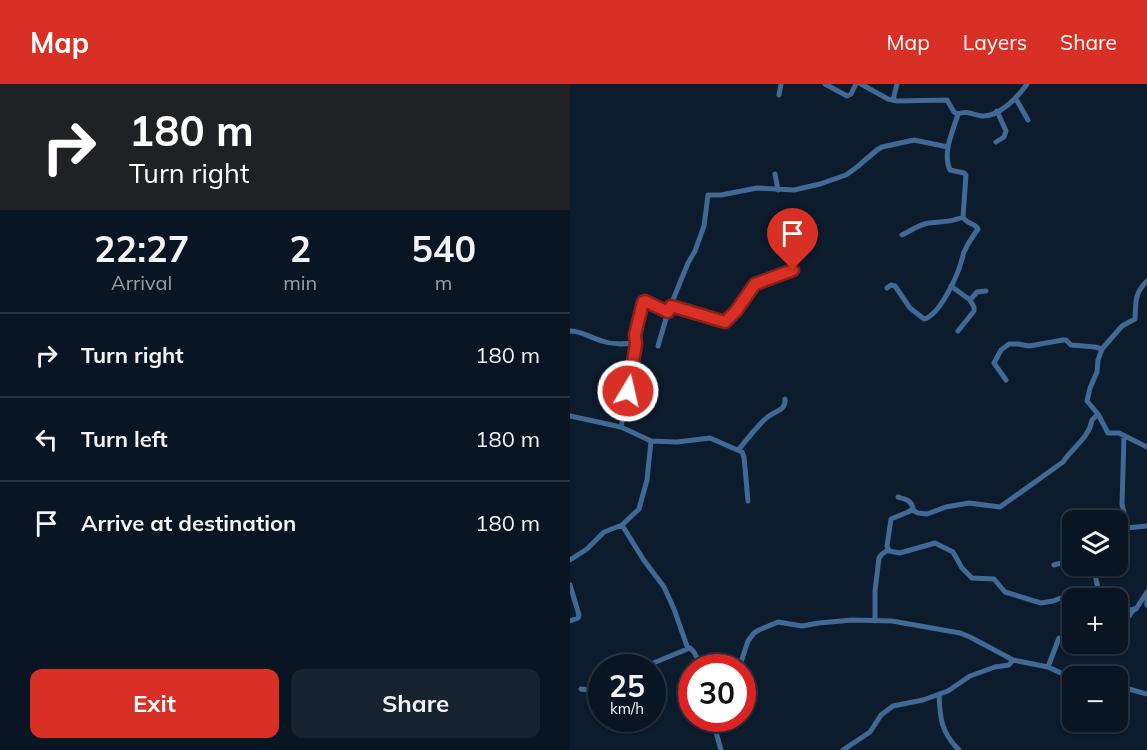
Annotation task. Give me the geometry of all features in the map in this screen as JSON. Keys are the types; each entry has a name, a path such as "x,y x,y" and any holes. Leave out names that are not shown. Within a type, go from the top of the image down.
{"street":[{"path":"779,95 781,84"},
{"path":"825,84 847,96 851,94 856,84"},
{"path":"861,84 893,100 945,99 958,114"},
{"path":"893,100 897,84"},
{"path":"958,114 963,112 991,115 1016,99 1027,84"},
{"path":"1016,99 1028,120"},
{"path":"996,142 1004,137 1006,131 997,111"},
{"path":"887,288 891,285 895,286 910,308 921,317 929,318 951,286 964,251 978,229 966,222 963,217 966,175 949,169 948,147 958,114"},
{"path":"658,346 670,309 704,226 708,195 721,195 757,188 800,189 820,184 846,175 882,147 919,139 948,147"},
{"path":"775,174 778,190"},
{"path":"902,235 930,222 953,221 963,217"},
{"path":"621,427 636,344 635,335 643,302 725,322 736,311 755,284 792,270 797,272"},
{"path":"1147,280 1136,299 1135,319 1122,326 1102,349 1097,372 1087,399 1108,433 1119,433 1147,447"},
{"path":"951,286 970,300 974,310 958,331"},
{"path":"970,300 977,292 986,291"},
{"path":"570,331 583,333 611,344 636,344"},
{"path":"1006,380 994,363 1001,350 1009,344 1029,346 1066,340 1071,345 1102,349"},
{"path":"738,450 768,417 785,405 785,399"},
{"path":"888,550 891,519 912,510 927,514 946,507 969,503 1001,506 1064,462 1069,453 1076,449 1078,442 1084,438 1090,429 1092,420 1098,414"},
{"path":"570,416 621,427 651,441 677,442 710,438 738,450 744,457 748,501"},
{"path":"1123,510 1124,436"},
{"path":"570,560 587,549 604,532 622,525 639,507 647,480 651,441"},
{"path":"898,497 909,500 912,510"},
{"path":"622,525 664,587 688,649"},
{"path":"1128,528 1147,526"},
{"path":"888,550 900,553 937,543 953,552 962,568 972,578 994,579 1005,592 1041,603 1062,597"},
{"path":"874,621 876,602 874,593 879,560 880,556 888,550"},
{"path":"1054,565 1062,563"},
{"path":"570,585 579,615 578,618 570,621"},
{"path":"1147,594 1147,605"},
{"path":"1128,616 1138,608 1142,598 1147,594"},
{"path":"1128,608 1134,609"},
{"path":"744,654 748,641 759,630 778,622 802,626 852,620 892,621 960,633 1013,660 1048,667 1062,674"},
{"path":"1048,667 1059,638 1062,638"},
{"path":"666,658 688,649 692,649 695,654"},
{"path":"843,750 870,732 881,715 893,706 918,702 948,691 970,676 997,666 1009,665 1013,660"},
{"path":"581,689 588,690"},
{"path":"1128,689 1147,694"},
{"path":"939,694 944,730 959,750"},
{"path":"716,732 721,750"}],"route":[{"path":"628,391 636,344 635,335 643,302 668,312 671,306 725,322 736,311 755,284 793,270"}]}
